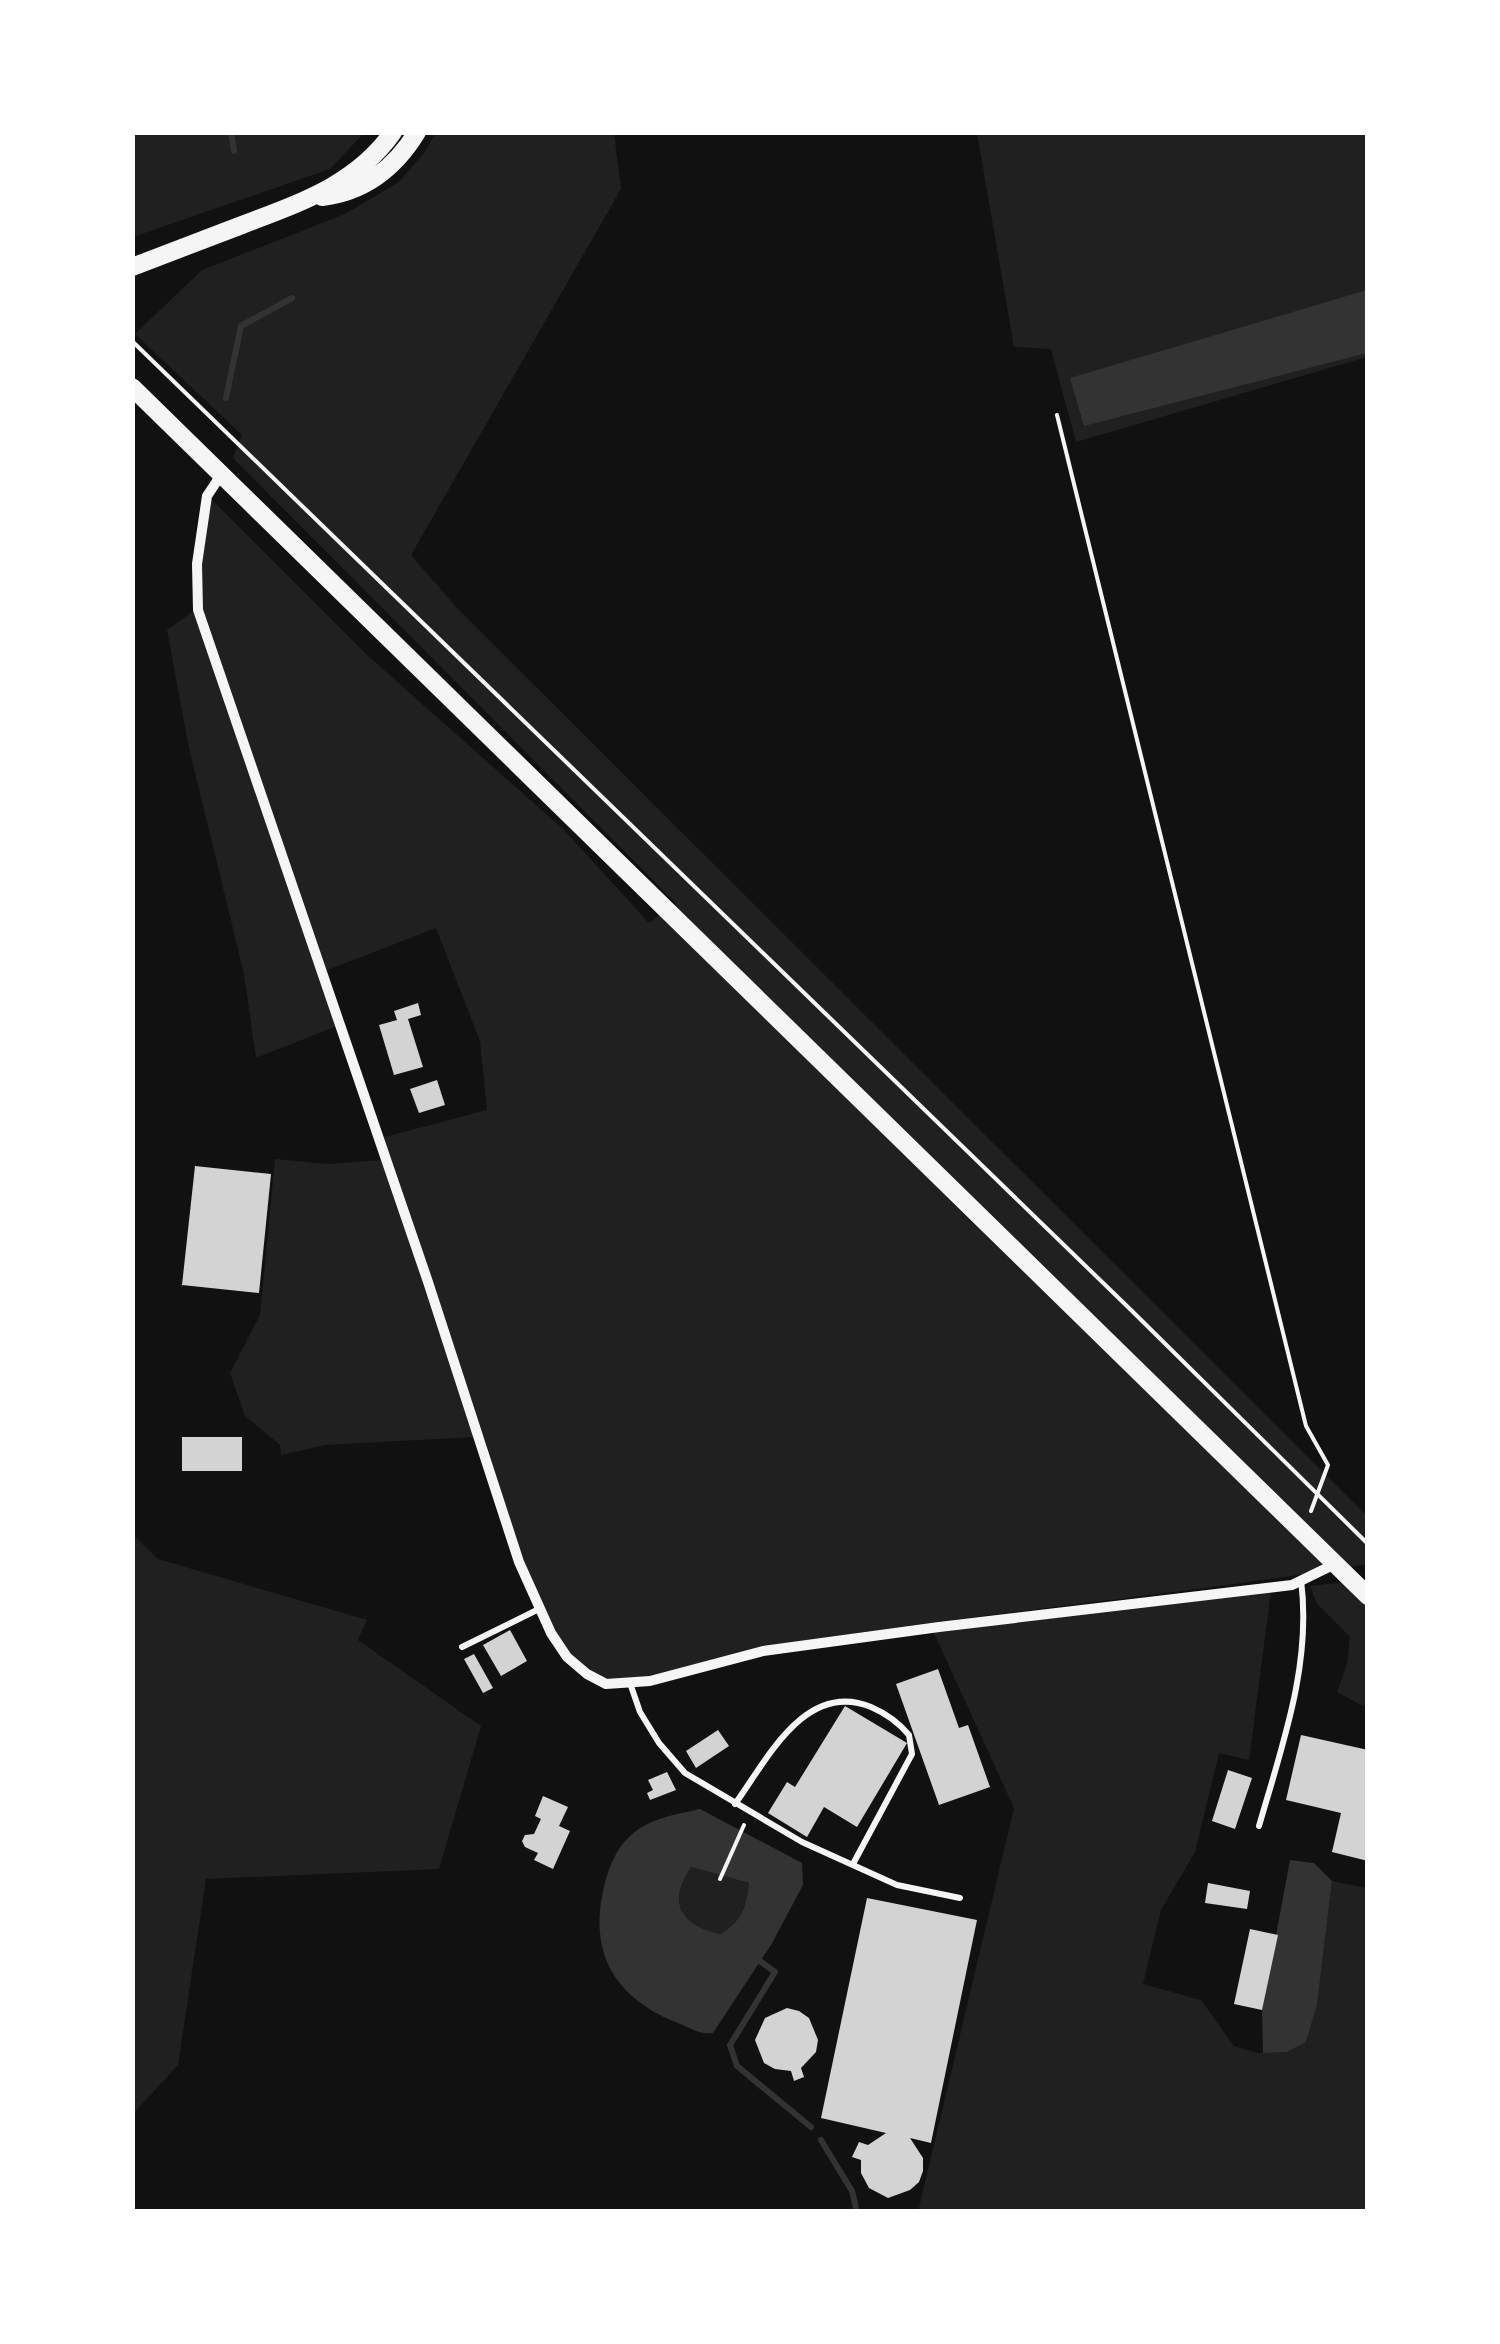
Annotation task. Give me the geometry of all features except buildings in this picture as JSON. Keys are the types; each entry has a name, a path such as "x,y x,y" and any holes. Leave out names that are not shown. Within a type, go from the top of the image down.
{"main road":[{"path":"132,267 312,199 347,179 374,157 392,132"},
{"path":"312,199 346,194 378,177 405,152 417,132"},
{"path":"132,388 1368,1596"}],"street":[{"path":"221,475 207,496 198,564 198,610 428,1282 519,1562 539,1608 567,1656 606,1684 650,1682 763,1652 939,1626 1292,1585 1335,1564"}],"lane":[{"path":"1260,1826 1293,1706 1304,1635 1301,1580"},
{"path":"462,1647 539,1608"},
{"path":"630,1683 640,1712 658,1743 685,1773 802,1842 897,1885 960,1898"},
{"path":"735,1804 793,1725 813,1709 853,1700 878,1710 909,1735 912,1754 852,1864"}],"path":[{"path":"132,341 1368,1544"},
{"path":"1057,415 1306,1426 1328,1465 1303,1532"},
{"path":"720,1879 750,1812"}],"shaded area":[{"path":"132,133 364,133 330,169 133,237"},
{"path":"435,133 614,133 621,189 411,555 457,608 1367,1516 1367,1564 844,1635 769,1647 675,1673 625,1681 587,1670 550,1623 522,1559 381,1138 487,1110 480,1041 436,928 325,971 200,609 200,564 209,497 367,655 564,830 649,923 676,903 233,458 242,435 135,334 202,270 345,214 399,182 425,152"},
{"path":"977,133 1367,133 1367,357 1076,442 1051,349 1014,347"},
{"path":"1367,290 1367,353 1084,426 1070,378"},
{"path":"195,610 337,1026 256,1058 244,974 189,748 167,630"},
{"path":"275,1159 328,1164 382,1160 474,1437 325,1445 281,1455 280,1445 245,1416 230,1373 260,1315"},
{"path":"132,1534 158,1559 367,1620 358,1640 481,1726 439,1869 206,1879 178,2065 133,2114"},
{"path":"1346,1582 1367,1606 1367,1708 1337,1692 1347,1664 1350,1637 1317,1604 1310,1586"},
{"path":"1271,1591 1249,1760 1219,1753 1195,1852 1161,1910 1143,1984 1201,2000 1234,2046 1257,2053 1287,2052 1306,2042 1317,2005 1332,1881 1367,1888 1367,2211 918,2212 1014,1808 933,1631"},
{"path":"700,1809 802,1863 803,1885 771,1945 713,2033 695,2031 639,2001 612,1972 600,1936 603,1891 620,1848 645,1825","holes":["691,1867 749,1883 742,1913 720,1934 695,1925 679,1901"]},
{"path":"1290,1860 1314,1863 1332,1881 1317,2005 1306,2042 1287,2052 1263,2053 1262,2010"},
{"path":"691,1867 749,1883 741,1913 719,1934 695,1925 681,1910 680,1891"}],"waterway":[{"path":"231,132 234,151"},
{"path":"226,398 241,326 292,298"},
{"path":"760,1961 775,1972 730,2045 737,2066 811,2127"},
{"path":"821,2140 852,2191 857,2212"}]}
